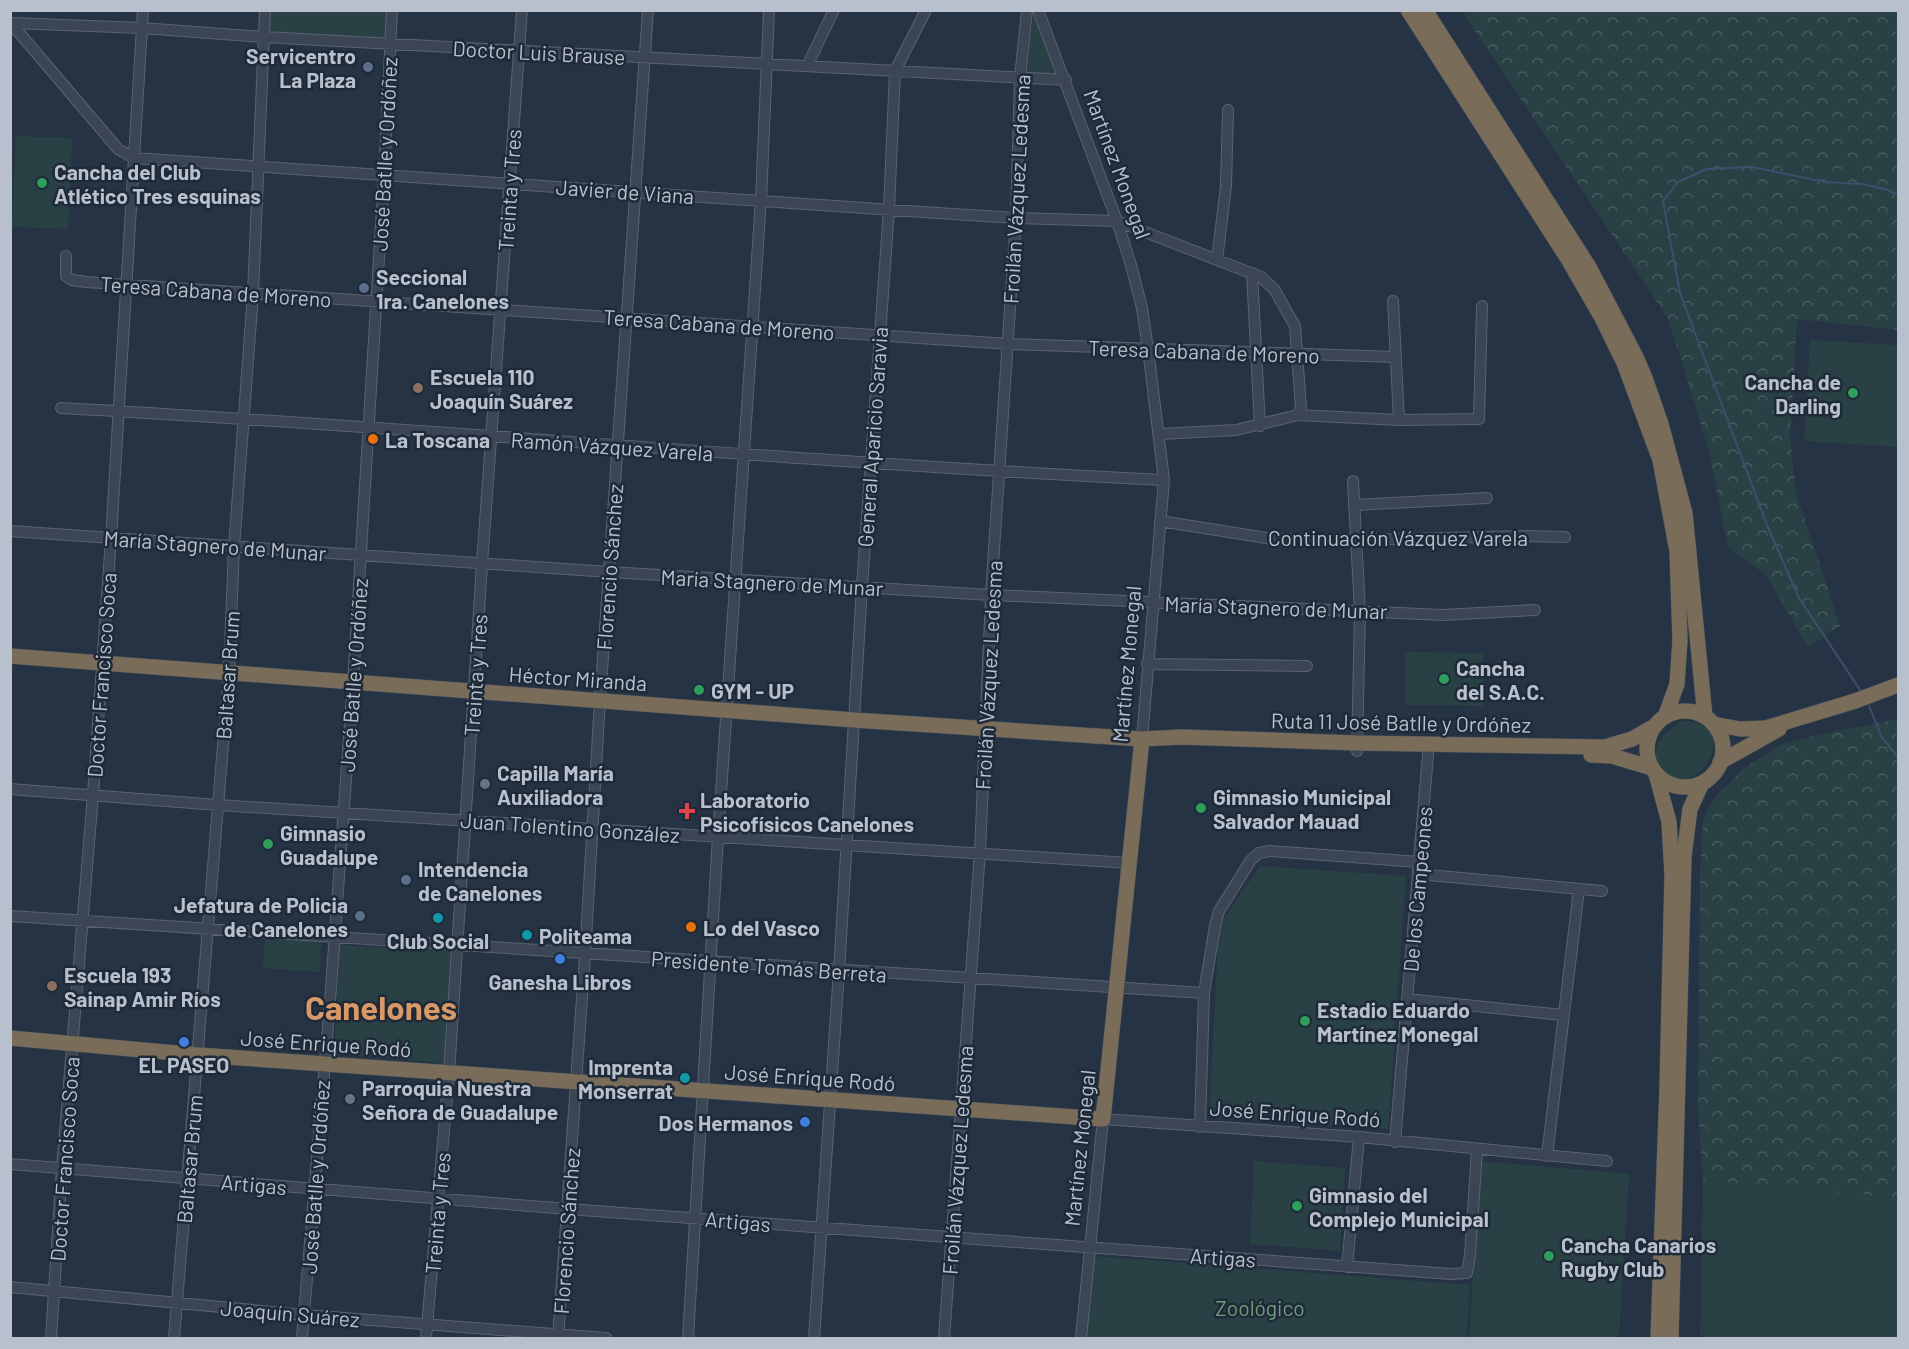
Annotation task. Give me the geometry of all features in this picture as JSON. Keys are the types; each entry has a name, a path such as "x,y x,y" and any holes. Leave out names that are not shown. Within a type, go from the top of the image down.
{"highway":[{"path":"1408,10 1568,259 1602,318 1624,363 1660,460 1668,496 1678,572 1679,667 1677,684 1648,742 1648,760 1654,771 1669,822 1671,866 1667,1087 1658,1338"},
{"path":"1425,10 1589,267 1636,357 1661,424 1685,513 1709,721 1722,742 1720,762 1716,771 1702,783 1690,809 1684,856 1671,1338"},
{"name":"Héctor Miranda","path":"10,656 1141,743"},
{"path":"1660,721 1681,712 1697,714 1709,721 1752,729 1766,728 1899,685"},
{"path":"1720,762 1794,720"},
{"name":"Ruta 11 José Batlle y Ordóñez","path":"1141,743 1182,737 1357,747 1605,747 1632,739 1660,721"},
{"name":"Martínez Monegal","path":"1103,1119 1141,743"},
{"name":"Ruta 11 José Batlle y Ordóñez","path":"1429,748 1612,756 1654,771"},
{"path":"1654,771 1669,784 1685,787 1702,783"},
{"name":"José Enrique Rodó","path":"10,1038 324,1064 1103,1119"}],"street":[{"name":"Doctor Francisco Soca","path":"51,1338 111,538 143,10"},
{"name":"Baltasar Brum","path":"174,1338 229,673 242,419 253,294 266,10"},
{"name":"José Batlle y Ordóñez","path":"302,1338 353,682 392,10"},
{"name":"Treinta y Tres","path":"426,1338 449,1072 482,564 522,10"},
{"name":"Florencio Sánchez","path":"558,1337 648,10"},
{"path":"688,1338 718,837 761,200 770,10"},
{"path":"807,66 834,10"},
{"name":"General Aparicio Saravia","path":"814,1338 840,971 870,463 890,209 895,71 926,10"},
{"name":"Froilán Vázquez Ledesma","path":"944,1338 980,852 984,730 1016,218 1020,78 1028,10"},
{"name":"Martínez Monegal","path":"1038,10 1066,80 1131,265 1142,308 1160,434 1164,480 1141,743"},
{"name":"Doctor Luis Brause","path":"11,23 142,28 264,37 1066,80"},
{"path":"11,23 118,148 134,158"},
{"path":"1217,260 1226,186 1227,110"},
{"name":"Javier de Viana","path":"134,158 1016,218 1117,221 1252,273 1261,277 1274,289 1295,326 1301,407 1298,416"},
{"name":"Teresa Cabana de Moreno","path":"66,256 66,276 72,280 125,285 1009,344 1395,357"},
{"path":"1252,273 1260,426"},
{"path":"1393,301 1399,420"},
{"path":"1160,434 1236,430 1298,416 1399,420 1479,418 1482,306"},
{"name":"Ramón Vázquez Varela","path":"61,408 1000,472 1164,480"},
{"path":"1353,481 1360,611 1357,747"},
{"path":"1354,505 1487,498"},
{"name":"Continuación Vázquez Varela","path":"1160,521 1273,539 1565,537"},
{"name":"María Stagnero de Munar","path":"10,531 609,573 992,595 1443,615 1535,610"},
{"path":"1147,664 1306,666"},
{"name":"De los Campeones","path":"1395,1142 1429,748"},
{"name":"Juan Tolentino González","path":"10,789 218,805 1130,863"},
{"path":"1200,1126 1204,993 1219,911 1251,860 1259,853 1270,851 1419,862"},
{"path":"1418,874 1602,891"},
{"path":"1547,1156 1579,889"},
{"name":"Presidente Tomás Berreta","path":"10,916 585,955 1204,993"},
{"path":"1407,999 1563,1015"},
{"name":"Martínez Monegal","path":"1081,1338 1103,1119"},
{"name":"José Enrique Rodó","path":"1103,1119 1359,1137 1607,1161"},
{"path":"1347,1267 1359,1137"},
{"name":"Artigas","path":"10,1164 568,1209 1347,1267 1467,1273 1477,1150"},
{"name":"Joaquín Suárez","path":"10,1287 558,1337 606,1338"}],"green space":[{"path":"270,11 387,11 385,40 268,34"},
{"path":"1462,11 1898,11 1898,330 1797,319 1790,437 1796,493 1840,626 1808,647 1766,575 1728,547 1709,451 1668,318"},
{"path":"1033,12 1057,76 1027,75"},
{"name":"Cancha del Club Atlético Tres esquinas","path":"16,136 72,138 68,229 12,227"},
{"name":"Cancha de Darling","path":"1810,340 1898,345 1898,447 1804,441"},
{"name":"Cancha del S.A.C.","path":"1405,652 1483,653 1483,706 1405,705"},
{"path":"1898,719 1898,1198 1703,1180 1698,1110 1700,872 1703,823 1711,802 1744,768 1780,745"},
{"path":"1682,721 1700,724 1710,732 1714,743 1712,755 1705,766 1695,775 1682,780 1662,775 1658,769 1656,754 1660,740"},
{"name":"Estadio Eduardo Martínez Monegal","path":"1260,866 1406,876 1388,1129 1209,1117 1219,925"},
{"path":"265,937 321,941 320,972 263,968"},
{"path":"340,945 451,951 444,1063 334,1054"},
{"name":"Gimnasio del Complejo Municipal","path":"1254,1161 1345,1168 1340,1251 1250,1244"},
{"name":"Cancha Canarios Rugby Club","path":"1480,1161 1629,1174 1619,1338 1469,1338"},
{"path":"1703,1180 1898,1198 1898,1338 1700,1338"},
{"name":"Zoológico","path":"1093,1256 1470,1285 1467,1338 1085,1338"}],"waterway":[{"path":"1862,693 1799,598 1767,525 1680,293 1663,201 1678,182 1707,169 1752,167 1825,182 1863,184 1898,195"},
{"path":"1868,703 1882,738 1898,757"}],"place":[{"name":"Servicentro La Plaza","path":"368,67"},
{"name":"Cancha del Club Atlético Tres esquinas","path":"42,183"},
{"name":"Seccional 1ra. Canelones","path":"364,288"},
{"name":"Escuela 110 Joaquín Suárez","path":"418,388"},
{"name":"Cancha de Darling","path":"1853,393"},
{"name":"La Toscana","path":"373,439"},
{"name":"Cancha del S.A.C.","path":"1444,679"},
{"name":"GYM - UP","path":"699,690"},
{"name":"Capilla María Auxiliadora","path":"485,784"},
{"name":"Gimnasio Municipal Salvador Mauad","path":"1201,808"},
{"name":"Laboratorio Psicofísicos Canelones","path":"687,811"},
{"name":"Gimnasio Guadalupe","path":"268,844"},
{"name":"Intendencia de Canelones","path":"406,880"},
{"name":"Jefatura de Policia de Canelones","path":"360,916"},
{"name":"Club Social","path":"438,918"},
{"name":"Lo del Vasco","path":"691,927"},
{"name":"Politeama","path":"527,935"},
{"name":"Ganesha Libros","path":"560,959"},
{"name":"Escuela 193 Sainap Amir Ríos","path":"52,986"},
{"name":"Estadio Eduardo Martínez Monegal","path":"1305,1021"},
{"name":"EL PASEO","path":"184,1042"},
{"name":"Imprenta Monserrat","path":"685,1078"},
{"name":"Parroquia Nuestra Señora de Guadalupe","path":"350,1099"},
{"name":"Dos Hermanos","path":"805,1122"},
{"name":"Gimnasio del Complejo Municipal","path":"1297,1206"},
{"name":"Cancha Canarios Rugby Club","path":"1549,1256"}],"district":[{"name":"Canelones","path":"381,1007"}]}
